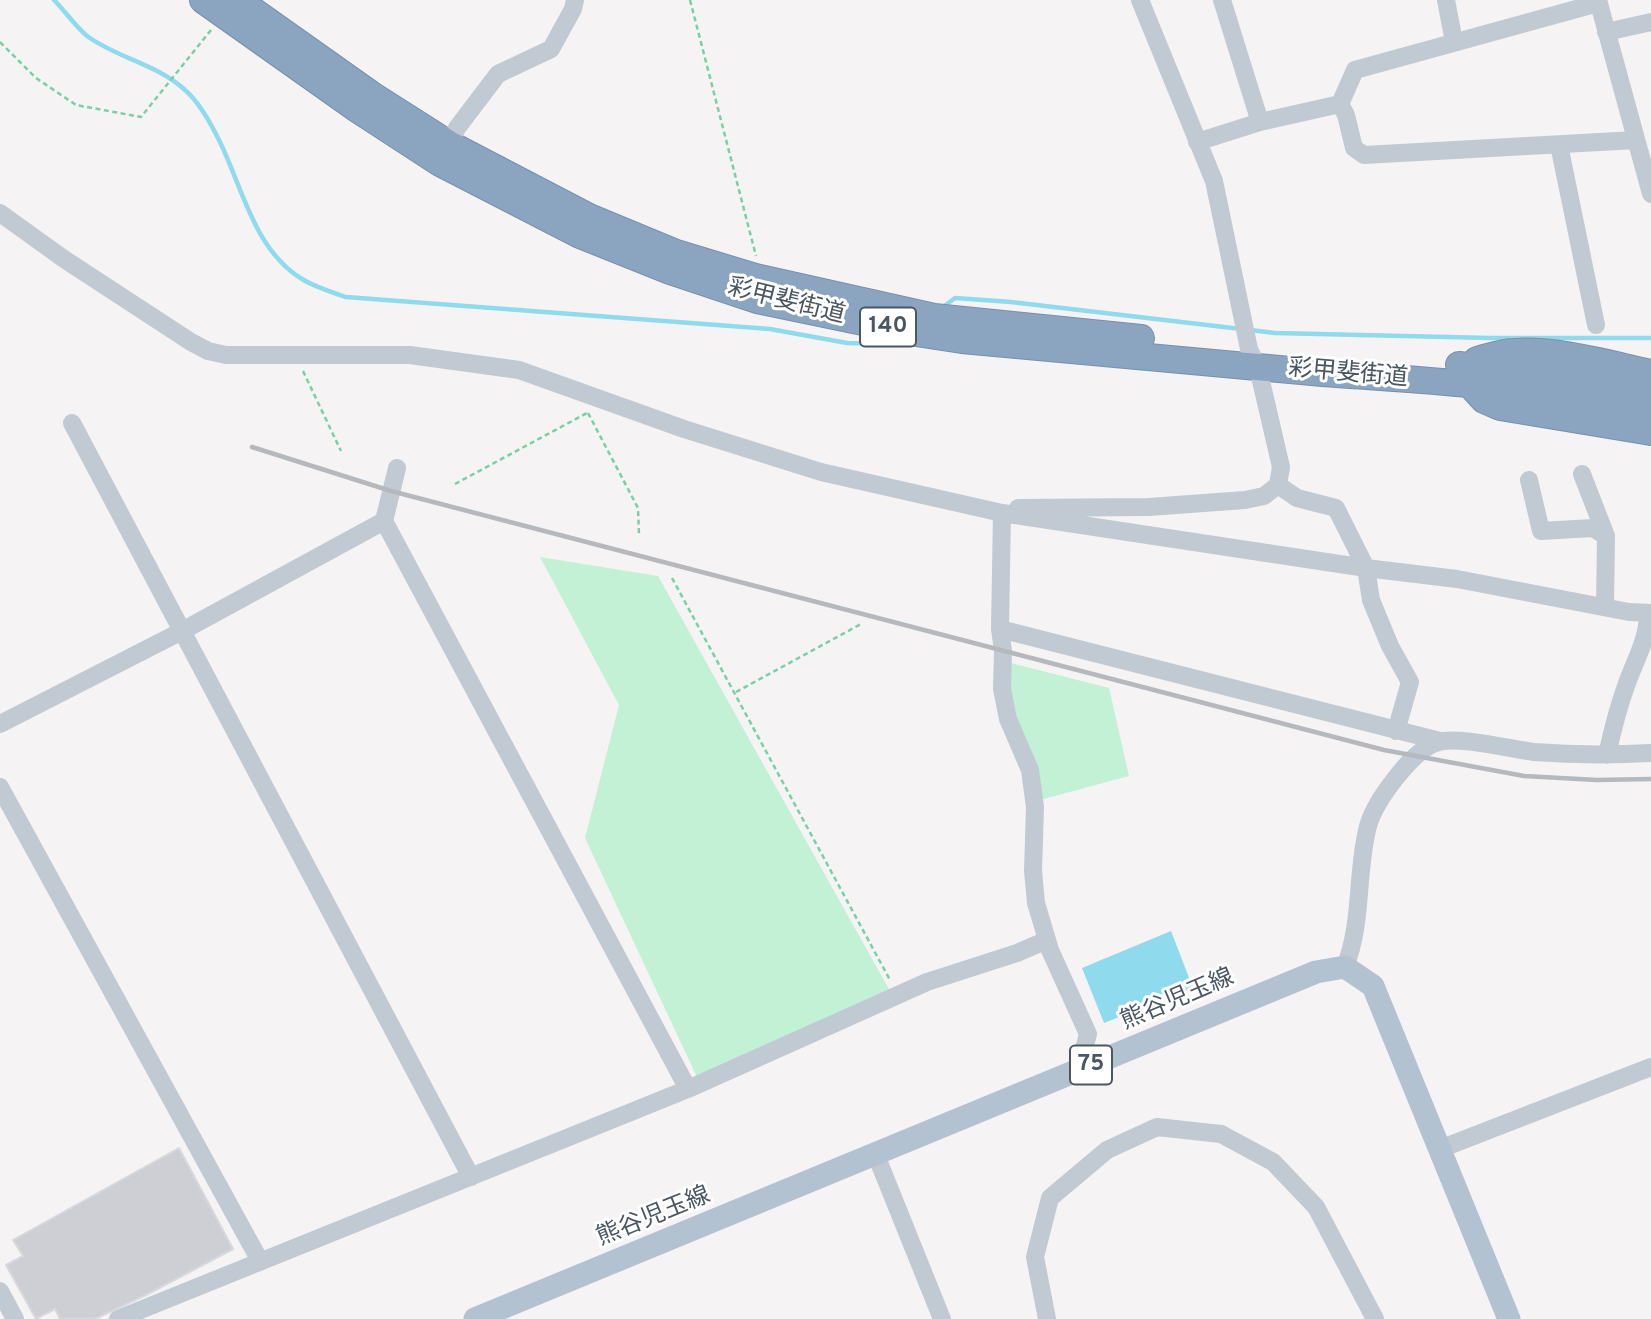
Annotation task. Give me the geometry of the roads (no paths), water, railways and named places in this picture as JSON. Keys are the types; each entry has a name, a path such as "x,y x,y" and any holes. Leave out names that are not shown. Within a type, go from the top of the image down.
{"highway":[{"name":"彩甲斐街道","path":"221,5 449,144 589,217 676,253 755,277 934,317 1253,358"},
{"name":"彩甲斐街道","path":"221,5 357,109 440,163 580,235 670,271 757,299 916,333 962,340 1253,358 1464,375 1560,376 1651,393"},
{"path":"1651,373 1523,351 1511,352 1464,375 1483,400 1500,407 1651,432"},
{"name":"彩甲斐街道","path":"1464,375 1651,413"}],"main road":[{"name":"熊谷児玉線","path":"475,1319 1315,972 1345,967"},
{"path":"1345,967 1373,986 1509,1319"}],"street":[{"path":"449,144 457,128 498,74 551,49 575,0"},
{"path":"1002,513 1023,507 1149,506 1245,500 1264,496 1278,485 1281,467 1253,358 1214,181 1140,0"},
{"path":"1222,0 1260,122"},
{"path":"1446,0 1454,42"},
{"path":"1340,104 1355,70 1598,2 1651,194"},
{"path":"1606,32 1651,22"},
{"path":"1197,142 1260,122 1340,104"},
{"path":"1340,104 1346,115 1354,148 1364,155 1636,140"},
{"path":"1559,145 1596,325"},
{"path":"0,213 64,259 208,351 242,357 410,355 519,370 684,429 821,472 1002,513 1366,568 1457,579 1650,613 1648,630 1626,684 1607,755"},
{"path":"72,423 471,1177"},
{"path":"397,468 384,521 688,1089"},
{"path":"1582,474 1606,536 1605,607"},
{"path":"1529,481 1541,531 1593,528 1606,536"},
{"path":"1278,485 1297,498 1336,508 1366,568 1371,600 1390,646 1410,682 1396,731"},
{"path":"1002,513 1002,689 1008,719 1030,769 1035,807 1033,871 1036,904 1047,940 1088,1034 1078,1071"},
{"path":"0,724 182,631 384,521"},
{"path":"1000,629 1440,741 1532,751 1607,755 1651,753"},
{"path":"1345,967 1355,938 1368,827 1376,805 1389,786 1416,757 1428,746 1440,741"},
{"path":"0,787 260,1261"},
{"path":"118,1319 688,1089 927,982 1017,953 1047,940"},
{"path":"1440,1149 1651,1067"},
{"path":"1047,1319 1035,1257 1050,1198 1107,1150 1157,1127 1221,1133 1273,1162 1316,1207 1375,1319"},
{"path":"876,1155 942,1319"},
{"path":"0,1290 15,1319"}],"water":[{"path":"1171,931 1193,988 1104,1023 1082,968"}],"waterway":[{"path":"54,0 87,36 150,67 174,81 190,95 215,132 260,234 285,266 318,287 346,297 770,329 847,343 895,342"},
{"path":"943,307 955,298 1011,302 1241,329"},
{"path":"1250,330 1275,333 1490,338 1651,338"}],"railway":[{"path":"252,447 391,491 1384,750 1524,776 1597,780 1651,779"}]}
